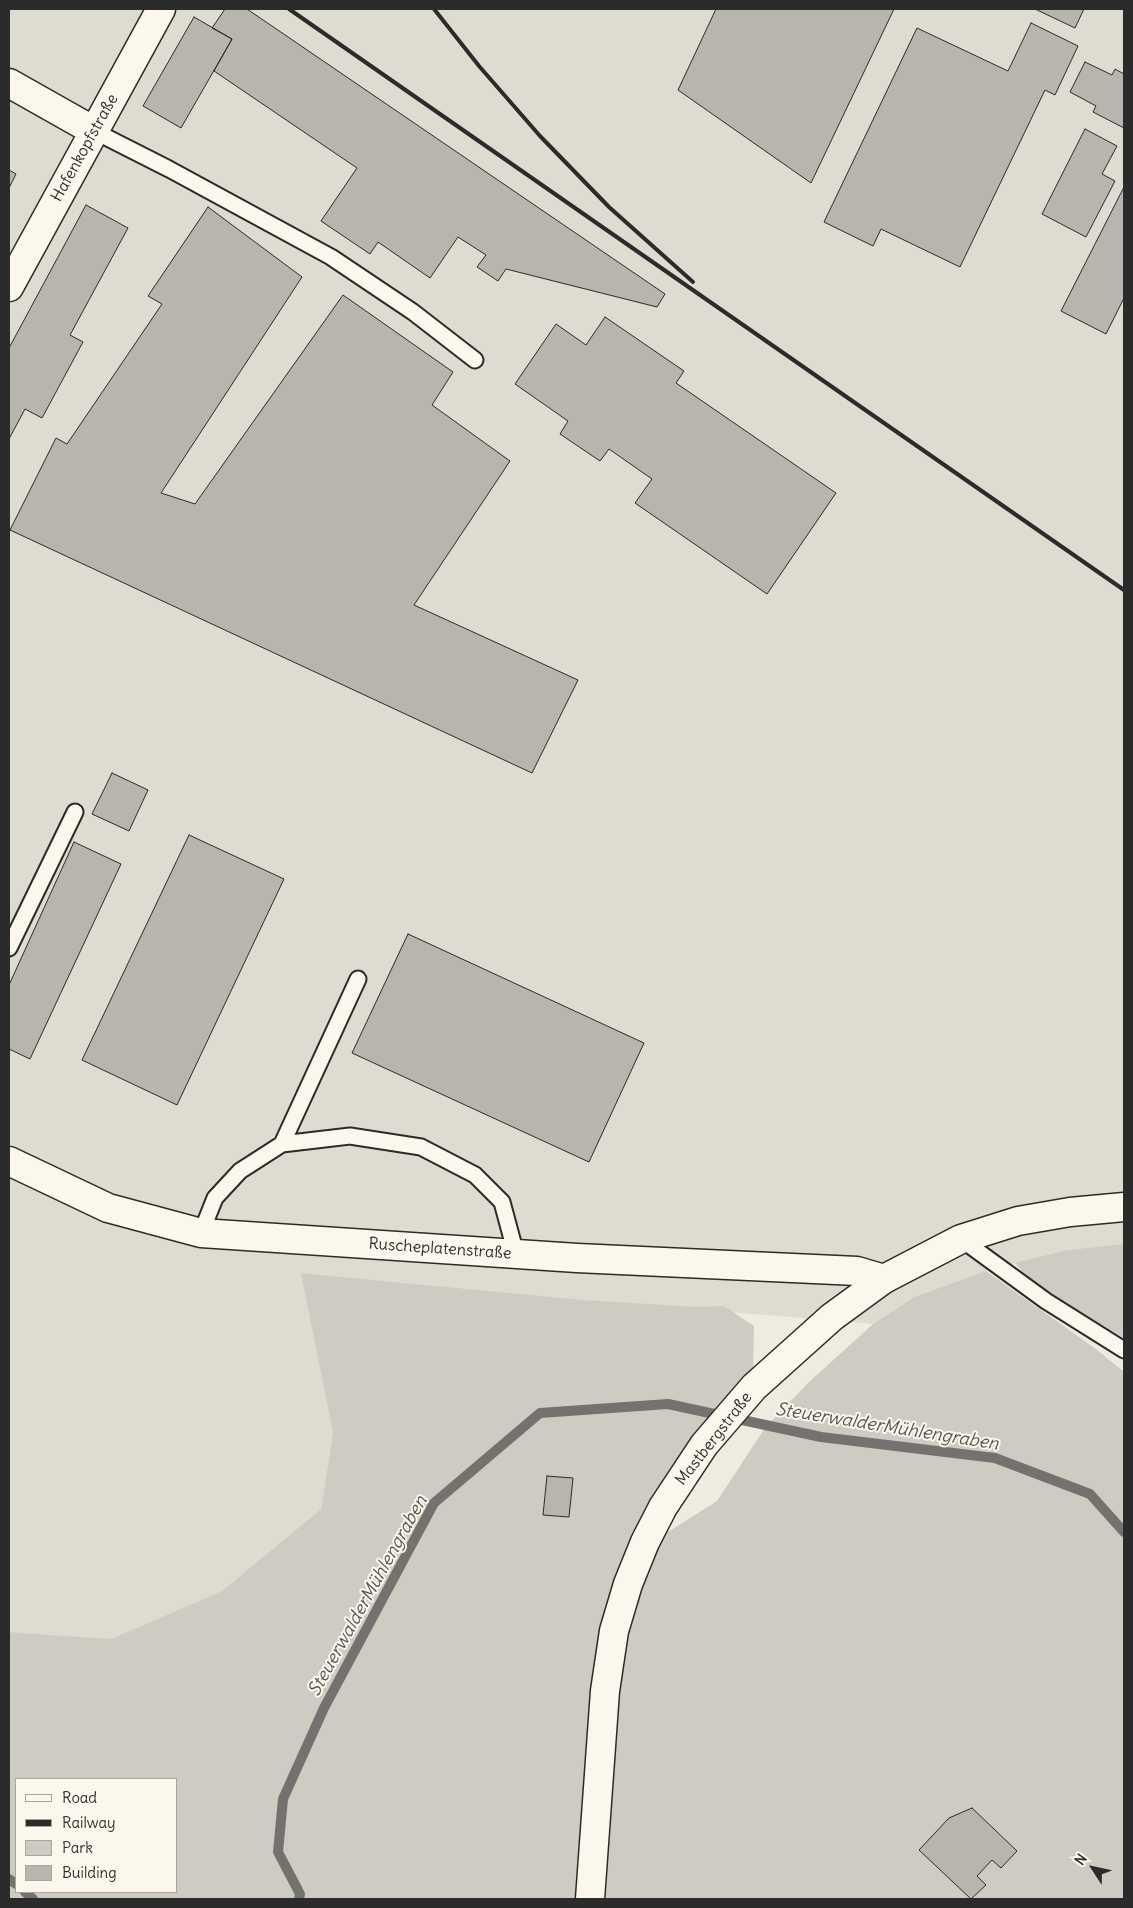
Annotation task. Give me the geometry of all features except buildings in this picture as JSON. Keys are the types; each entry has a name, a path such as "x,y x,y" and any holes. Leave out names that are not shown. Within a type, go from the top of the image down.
{"street":[{"name":"Hafenkopfstraße","path":"9,287 161,9"},
{"path":"9,83 94,131"},
{"name":"Ruscheplatenstraße","path":"9,1161 108,1208 201,1233 516,1254 857,1272 884,1279"},
{"name":"Mastbergstraße","path":"590,1899 605,1690 614,1631 628,1584 645,1542 664,1507 704,1445 754,1387 832,1317 884,1279 961,1239 1018,1221 1070,1212 1124,1207"}],"lane":[{"path":"94,131 331,257 412,312 475,360"},
{"path":"9,948 75,812"},
{"path":"282,1144 358,978"},
{"path":"201,1233 215,1198 240,1171 282,1144 350,1136 421,1147 475,1175 502,1202 516,1254"},
{"path":"961,1239 1046,1301 1124,1350"}],"shaded area":[{"path":"9,9 1124,9 1124,1244 1067,1250 986,1271 914,1297 873,1324 584,1300 302,1273 333,1433 321,1509 222,1591 111,1639 9,1632"}],"green space":[{"path":"1124,1244 1124,1338 1033,1284 1015,1263 1067,1250"},
{"path":"986,1271 1096,1349 1124,1372 1124,1899 9,1899 9,1632 111,1639 222,1591 321,1509 333,1433 301,1273 584,1300 697,1307 724,1306 754,1326 753,1371 630,1556 717,1501 765,1428 808,1383 873,1324 914,1297"}],"waterway":[{"name":"SteuerwalderMühlengraben","path":"299,1899 300,1894 278,1852 283,1799 324,1708 434,1503 540,1413 668,1404 821,1437 995,1458 1090,1494 1124,1532"},
{"name":"SteuerwalderMühlengraben","path":"9,1879 15,1883"},
{"name":"SteuerwalderMühlengraben","path":"26,1893 33,1899"}],"railway":[{"path":"289,9 1124,590"},
{"path":"434,9 479,66 540,136 609,207 693,282"}]}
